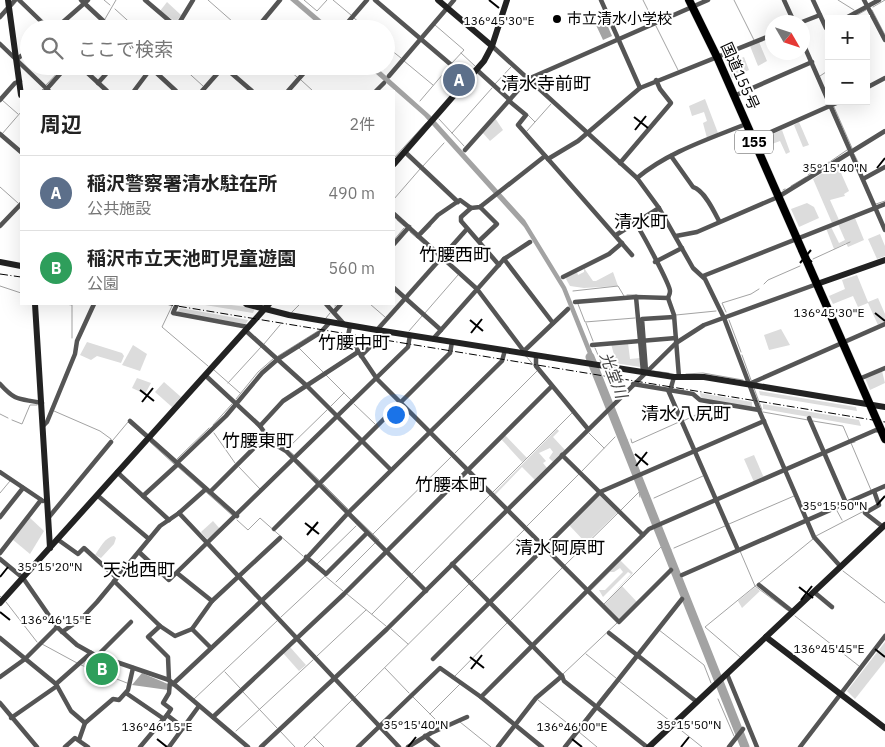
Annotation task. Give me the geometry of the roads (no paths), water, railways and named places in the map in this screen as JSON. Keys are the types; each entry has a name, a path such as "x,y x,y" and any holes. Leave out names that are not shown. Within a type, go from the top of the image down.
{"highway":[{"name":"国道155号","path":"689,0 718,59 842,343 884,434"}],"street":[{"path":"0,17 9,3 17,0 39,20"},
{"path":"145,0 168,20"},
{"path":"182,20 193,0"},
{"path":"263,20 280,0"},
{"path":"350,20 367,0"},
{"path":"376,0 469,80"},
{"path":"438,0 492,46 637,178 659,208 693,268 702,276 724,318 759,410 814,537 841,567"},
{"path":"395,69 454,0"},
{"path":"395,163 477,70 492,46 507,0"},
{"path":"601,0 640,88"},
{"path":"464,150 528,80 708,0"},
{"path":"784,0 791,15"},
{"path":"814,0 825,26"},
{"path":"864,0 885,40"},
{"path":"851,15 879,0"},
{"path":"65,20 85,1 102,20"},
{"path":"9,3 21,90"},
{"path":"810,19 820,15"},
{"path":"418,236 438,214 460,200 471,208 480,208 501,190 547,157 578,142 640,88 656,80 718,59 765,38"},
{"path":"0,44 20,62"},
{"path":"810,58 885,230"},
{"path":"734,96 812,62"},
{"path":"477,70 526,115 518,125 574,186 607,229 616,236 632,255"},
{"path":"32,75 45,90"},
{"path":"47,90 59,75"},
{"path":"90,75 105,90"},
{"path":"98,83 106,75"},
{"path":"135,90 145,75"},
{"path":"159,75 175,90"},
{"path":"203,90 215,75"},
{"path":"233,75 251,90"},
{"path":"289,90 302,75"},
{"path":"870,86 885,78"},
{"path":"620,163 671,103 660,89 656,80"},
{"path":"0,100 15,83 20,81"},
{"path":"377,90 384,82"},
{"path":"753,140 831,106"},
{"path":"637,178 652,166 671,156 746,124"},
{"path":"676,236 697,232 778,197 885,131"},
{"path":"0,134 20,151"},
{"path":"405,152 458,202"},
{"path":"671,156 693,187 697,188 706,199 719,222"},
{"path":"863,179 885,168"},
{"path":"702,276 885,204"},
{"path":"0,226 20,205"},
{"path":"471,208 461,217 461,221 499,265"},
{"path":"478,241 497,224 480,208"},
{"path":"616,236 659,208"},
{"path":"395,217 477,289 525,352"},
{"path":"635,223 641,229 655,262 664,273 670,289 668,298 674,317 676,377 669,390"},
{"path":"395,243 408,227"},
{"path":"260,426 283,401 360,354 377,340 378,330 467,229"},
{"path":"433,339 504,259 530,242"},
{"path":"563,277 609,254 622,243"},
{"path":"655,262 682,248"},
{"path":"504,259 553,323"},
{"path":"261,747 426,591 676,341 724,318 885,260"},
{"path":"0,262 20,266"},
{"path":"395,289 440,330"},
{"path":"575,302 636,297 668,298"},
{"path":"636,297 642,341"},
{"path":"35,305 50,548"},
{"path":"43,426 47,422 75,354 77,341 94,305"},
{"path":"177,305 173,313 246,328 391,470"},
{"path":"327,305 347,325 348,336 377,378 619,622 671,570"},
{"path":"334,312 340,305"},
{"path":"0,603 267,306 347,325 525,352 599,366 676,377 704,377 885,407"},
{"path":"525,352 568,309"},
{"path":"644,372 642,319 674,317"},
{"path":"144,496 237,403 252,383 278,359 321,332 330,322"},
{"path":"749,384 885,324"},
{"path":"139,552 169,580 237,516 408,347 410,335"},
{"path":"592,345 642,341 676,341"},
{"path":"274,528 450,353 452,342"},
{"path":"171,682 210,648 306,556 502,361 505,350"},
{"path":"536,355 536,366 588,429"},
{"path":"858,379 885,368"},
{"path":"205,375 237,403 260,426 272,442 319,484 426,591"},
{"path":"0,384 6,391 20,400 42,403"},
{"path":"633,384 693,394 700,400 759,410"},
{"path":"213,716 386,552 552,386"},
{"path":"669,390 738,550"},
{"path":"707,411 722,404"},
{"path":"809,418 846,503"},
{"path":"130,421 237,516"},
{"path":"433,659 600,492 764,421"},
{"path":"481,697 643,535 655,527 876,430 884,434"},
{"path":"62,632 81,619 160,526 180,513 208,490 266,435"},
{"path":"49,517 111,442"},
{"path":"562,455 643,535"},
{"path":"0,472 48,504"},
{"path":"117,472 169,520"},
{"path":"682,574 885,486"},
{"path":"0,517 23,488"},
{"path":"452,564 562,676 564,681 648,747 884,526 865,513 880,505 874,491"},
{"path":"97,495 149,539"},
{"path":"0,552 41,500"},
{"path":"180,513 399,747"},
{"path":"306,556 326,574 367,533"},
{"path":"57,539 78,554 84,548 160,626 172,635 192,629 212,601 280,538"},
{"path":"0,559 23,578 57,627 77,645 98,656 171,682 248,747"},
{"path":"176,573 212,601"},
{"path":"759,585 793,612"},
{"path":"814,592 832,607"},
{"path":"565,747 682,599"},
{"path":"98,656 131,622"},
{"path":"140,747 171,709 163,703 169,693 171,682 168,657 148,637 160,626"},
{"path":"0,677 25,659 57,627"},
{"path":"192,629 210,648"},
{"path":"609,633 697,702"},
{"path":"800,747 885,636"},
{"path":"766,637 885,728"},
{"path":"0,638 56,685 71,711 85,722"},
{"path":"11,718 56,685 91,653"},
{"path":"79,740 85,722 113,699 120,700 126,693 133,668"},
{"path":"358,747 440,668 481,697 542,747"},
{"path":"498,747 536,698 562,676"},
{"path":"724,676 757,747"},
{"path":"126,693 184,728"},
{"path":"0,703 37,747"},
{"path":"169,747 198,706"},
{"path":"408,747 425,736 467,718"},
{"path":"729,747 742,729"},
{"path":"425,736 438,747"},
{"path":"66,747 73,739 79,740 88,747"}],"waterway":[{"path":"104,0 110,5"},
{"path":"105,19 116,0"},
{"path":"208,0 231,20"},
{"path":"304,0 317,11 327,0"},
{"path":"333,0 351,15"},
{"path":"643,0 654,22"},
{"path":"734,0 754,40"},
{"path":"838,0 854,10"},
{"path":"873,7 885,0"},
{"path":"12,7 17,1"},
{"path":"115,9 127,20"},
{"path":"857,15 866,10"},
{"path":"872,10 885,35"},
{"path":"435,25 464,50 452,63"},
{"path":"656,26 678,70"},
{"path":"395,53 401,58"},
{"path":"461,53 475,66"},
{"path":"404,61 433,85"},
{"path":"420,101 449,67"},
{"path":"495,84 511,67"},
{"path":"820,76 825,73"},
{"path":"46,85 55,75"},
{"path":"191,75 203,86"},
{"path":"301,80 312,90"},
{"path":"452,133 492,88"},
{"path":"2,100 18,114"},
{"path":"528,115 535,122 551,104"},
{"path":"834,107 852,148"},
{"path":"2,134 20,113"},
{"path":"439,119 464,146"},
{"path":"527,131 535,122"},
{"path":"395,157 426,123"},
{"path":"423,166 444,143"},
{"path":"831,161 847,150"},
{"path":"854,154 859,164"},
{"path":"820,168 823,165"},
{"path":"395,198 420,169"},
{"path":"808,175 815,170"},
{"path":"791,186 806,177"},
{"path":"0,187 18,203"},
{"path":"876,204 885,201"},
{"path":"397,220 404,226"},
{"path":"422,235 431,226"},
{"path":"395,239 404,228"},
{"path":"410,232 439,257"},
{"path":"813,259 850,242"},
{"path":"764,284 768,280 800,266"},
{"path":"425,313 458,275"},
{"path":"0,286 20,293"},
{"path":"573,291 618,286 624,296"},
{"path":"726,312 722,303 751,294 759,289"},
{"path":"627,295 637,295"},
{"path":"578,304 585,322 635,318"},
{"path":"72,305 72,338"},
{"path":"173,305 162,327 208,366"},
{"path":"292,312 299,305"},
{"path":"371,305 385,317"},
{"path":"676,315 716,311"},
{"path":"326,318 330,313"},
{"path":"409,331 422,316"},
{"path":"729,320 741,352"},
{"path":"586,323 593,341"},
{"path":"264,344 280,325"},
{"path":"278,356 318,331"},
{"path":"228,383 261,347"},
{"path":"299,348 323,372"},
{"path":"595,348 601,362"},
{"path":"742,355 751,380"},
{"path":"526,356 535,367"},
{"name":"光堂川","path":"590,357 745,747"},
{"path":"236,399 258,372 273,359"},
{"path":"214,370 240,393"},
{"path":"455,453 537,371"},
{"path":"653,371 669,373"},
{"path":"686,374 703,373 743,380"},
{"path":"326,375 351,400"},
{"path":"754,388 762,410"},
{"path":"331,406 344,393"},
{"path":"213,425 232,404"},
{"path":"354,404 375,424"},
{"path":"12,420 22,424 30,405 37,405"},
{"path":"295,456 287,449 327,410"},
{"path":"54,411 100,431 111,439"},
{"path":"683,421 705,411"},
{"path":"763,412 808,420"},
{"path":"493,492 572,413"},
{"path":"0,414 8,418"},
{"path":"813,421 843,426 849,440"},
{"path":"113,440 128,422 145,437"},
{"path":"631,439 632,443 679,422"},
{"path":"177,459 209,428"},
{"path":"214,433 235,463"},
{"path":"589,433 604,448"},
{"path":"582,471 615,437"},
{"path":"150,442 174,464"},
{"path":"855,442 851,443 871,490"},
{"path":"373,534 451,457"},
{"path":"298,460 319,480"},
{"path":"178,467 203,489"},
{"path":"239,467 260,489"},
{"path":"527,526 579,474"},
{"path":"654,498 703,476"},
{"path":"0,493 10,481"},
{"path":"323,484 348,509"},
{"path":"206,492 233,516"},
{"path":"621,510 639,492 640,497"},
{"path":"412,574 490,495"},
{"path":"729,524 794,496"},
{"path":"836,509 842,520"},
{"path":"816,536 866,510"},
{"path":"351,513 379,540"},
{"path":"565,565 618,513"},
{"path":"237,520 248,530 260,518 303,556"},
{"path":"317,564 356,526"},
{"path":"674,548 725,526"},
{"path":"472,581 524,530"},
{"path":"740,657 705,627 813,539"},
{"path":"336,582 375,543"},
{"path":"604,604 661,547"},
{"path":"740,551 755,586 787,610"},
{"path":"511,620 562,568"},
{"path":"843,571 885,603"},
{"path":"325,576 343,591"},
{"path":"281,617 325,576"},
{"path":"372,614 408,577"},
{"path":"355,697 469,584"},
{"name":"光堂川","path":"682,596 685,593"},
{"path":"347,594 386,626"},
{"path":"6,602 37,642"},
{"path":"317,656 366,610"},
{"path":"795,616 859,666"},
{"path":"194,699 277,621"},
{"path":"455,676 507,623"},
{"path":"563,674 617,623"},
{"path":"391,629 408,644"},
{"path":"659,630 704,665 711,683"},
{"path":"42,644 77,663"},
{"path":"586,654 616,678"},
{"path":"236,731 313,660"},
{"path":"81,665 127,683"},
{"path":"385,668 409,693"},
{"path":"225,672 240,688"},
{"path":"619,681 670,721"},
{"path":"430,714 460,684"},
{"path":"597,703 609,688"},
{"path":"243,692 277,728"},
{"path":"413,697 441,725"},
{"path":"718,699 734,736"},
{"path":"304,747 352,700"},
{"path":"538,700 576,730"},
{"path":"577,729 593,708"},
{"path":"460,722 491,747"},
{"path":"677,727 702,747"},
{"path":"280,731 295,747"},
{"path":"579,732 597,747"},
{"path":"314,737 324,747"}],"railway":[{"path":"0,274 20,277"},
{"path":"171,305 885,422"}],"place":[{"name":"市立清水小学校","path":"557,19"},
{"name":"稲沢警察署清水駐在所","path":"459,80"},
{"name":"稲沢市立天池町児童遊園","path":"102,669"}],"district":[{"name":"清水寺前町","path":"546,84"},
{"name":"清水町","path":"641,222"},
{"name":"竹腰西町","path":"455,255"},
{"name":"竹腰中町","path":"354,343"},
{"name":"清水八尻町","path":"686,414"},
{"name":"竹腰東町","path":"258,441"},
{"name":"竹腰本町","path":"451,485"},
{"name":"清水阿原町","path":"560,548"},
{"name":"天池西町","path":"139,570"}]}
